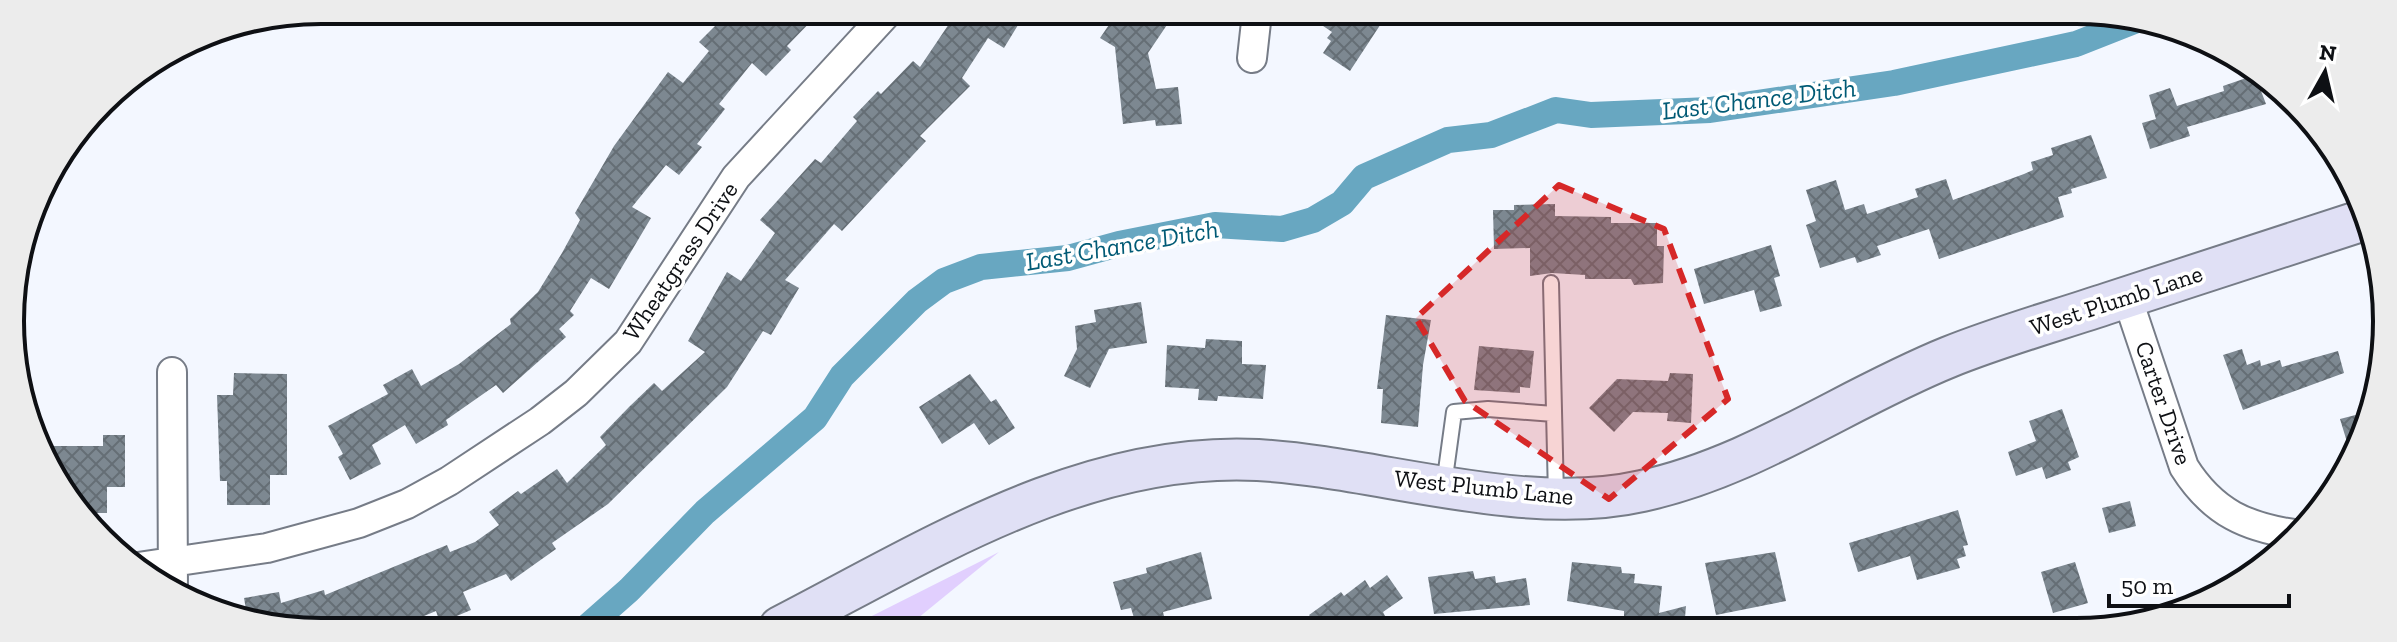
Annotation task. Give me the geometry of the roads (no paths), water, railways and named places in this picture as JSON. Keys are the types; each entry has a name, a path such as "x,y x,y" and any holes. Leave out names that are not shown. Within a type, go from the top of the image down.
{"main road":[{"name":"West Plumb Lane","path":"798,618 1019,508 1124,471 1219,460 1261,460 1556,497 1637,493 1687,480 1766,448 1869,393 1949,357 2356,223"}],"street":[{"name":"Wheatgrass Drive","path":"151,565 267,548 359,523 407,504 501,448 552,412 628,342 736,177 877,24"},
{"path":"1252,58 1256,24"},
{"name":"Carter Drive","path":"2127,297 2184,467 2198,489 2215,507 2238,522 2284,533"},
{"path":"172,372 173,578"}],"lane":[{"path":"1551,283 1556,497"},
{"path":"1444,485 1454,412 1488,409 1554,414"}],"waterway":[{"name":"Last Chance Ditch","path":"597,618 705,512 815,418 842,376 917,301 944,281 981,267 1068,258 1119,244 1215,225 1282,229 1313,220 1342,203 1364,177 1448,140 1491,135 1556,110 1591,115 1710,110 1894,83 2076,44 2118,27"}]}
